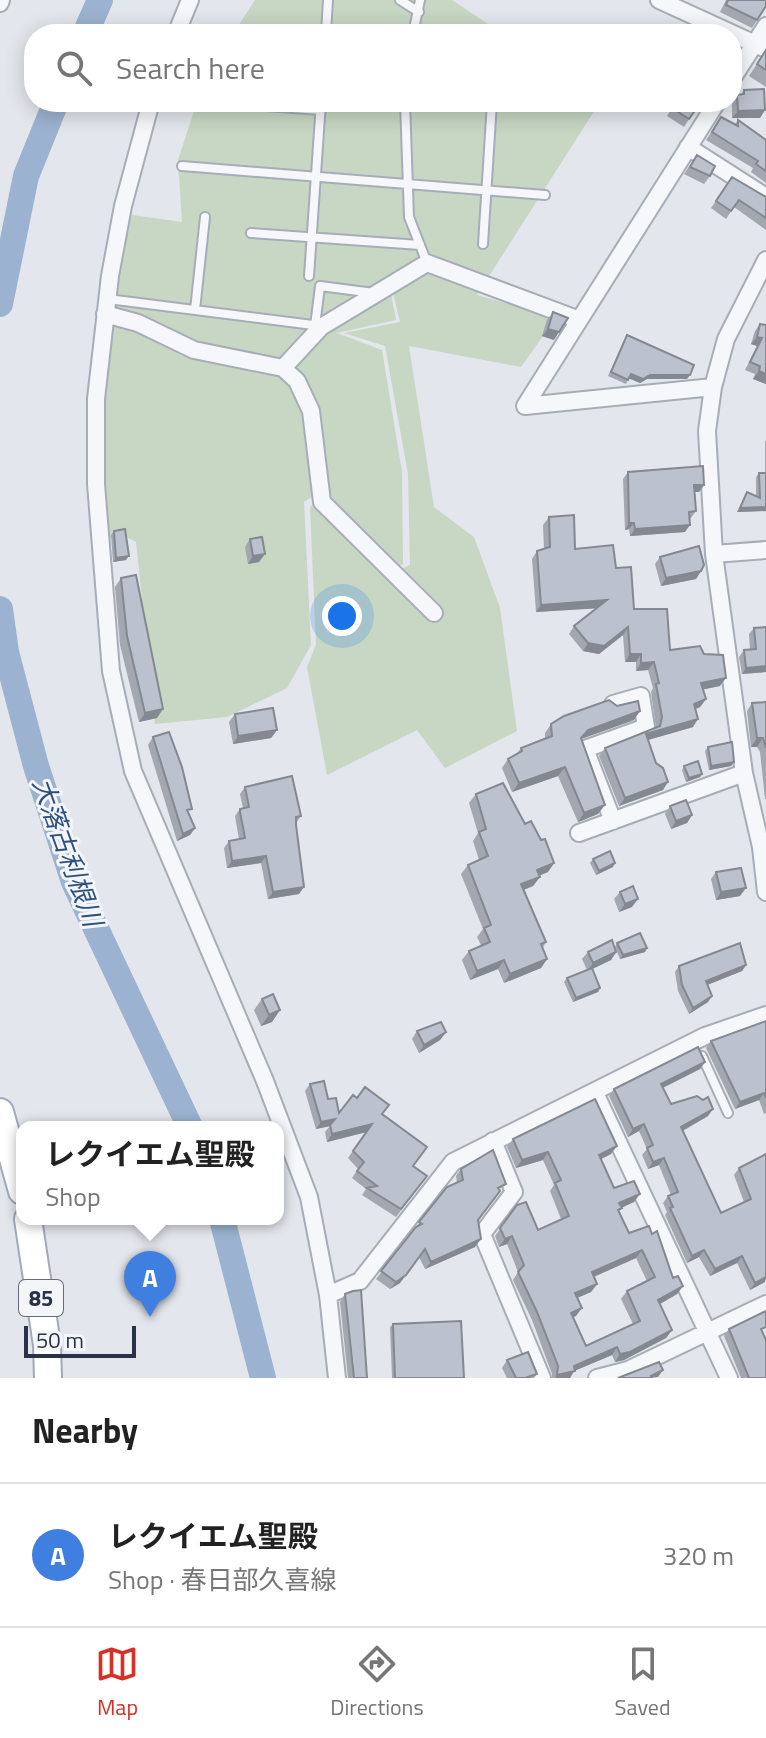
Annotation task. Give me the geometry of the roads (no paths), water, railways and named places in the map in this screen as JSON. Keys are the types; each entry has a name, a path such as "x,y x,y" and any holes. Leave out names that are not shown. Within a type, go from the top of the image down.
{"main road":[{"path":"0,1112 16,1169"},
{"name":"85","path":"29,1225 45,1331 48,1378"}],"street":[{"path":"180,24 190,0"},
{"path":"659,0 713,24"},
{"path":"742,67 761,45 766,26"},
{"path":"742,37 761,45"},
{"path":"148,112 123,206 106,306 96,399 96,484 118,714 133,771 280,1121"},
{"path":"711,112 577,319 525,406 713,387"},
{"path":"688,147 766,197"},
{"path":"766,260 746,294 726,339 713,387 707,431 714,554 744,773 764,846 766,892"},
{"path":"283,368 318,326 427,263 577,319"},
{"path":"746,294 766,293"},
{"path":"106,306 194,350 283,368 303,389 311,411 322,502 434,613"},
{"path":"714,554 766,550"},
{"path":"613,704 641,696 646,727 585,749 613,821"},
{"path":"579,833 744,773"},
{"path":"328,1295 360,1281 453,1162 695,1041 766,1015"},
{"path":"595,1093 729,1378"},
{"path":"284,1131 309,1197 328,1295 337,1378"},
{"path":"493,1141 514,1192 482,1234 542,1378"},
{"path":"597,1378 628,1370 766,1304"}],"lane":[{"path":"327,24 328,0"},
{"path":"400,0 419,12"},
{"path":"416,24 420,0"},
{"path":"309,276 321,112"},
{"path":"405,112 409,217 427,263"},
{"path":"483,244 491,112"},
{"path":"182,166 545,195"},
{"path":"195,310 205,217"},
{"path":"251,233 420,245"},
{"path":"106,306 195,310 318,326 320,286 376,294"},
{"path":"695,1041 728,1113"}],"waterway":[{"name":"大落古利根川","path":"89,24 100,0"},
{"name":"大落古利根川","path":"0,304 26,176 52,112"},
{"name":"大落古利根川","path":"0,609 6,652 36,766 74,882 187,1121"},
{"name":"大落古利根川","path":"224,1225 263,1378"}],"place":[{"name":"レクイエム聖殿","path":"150,1317"}]}
